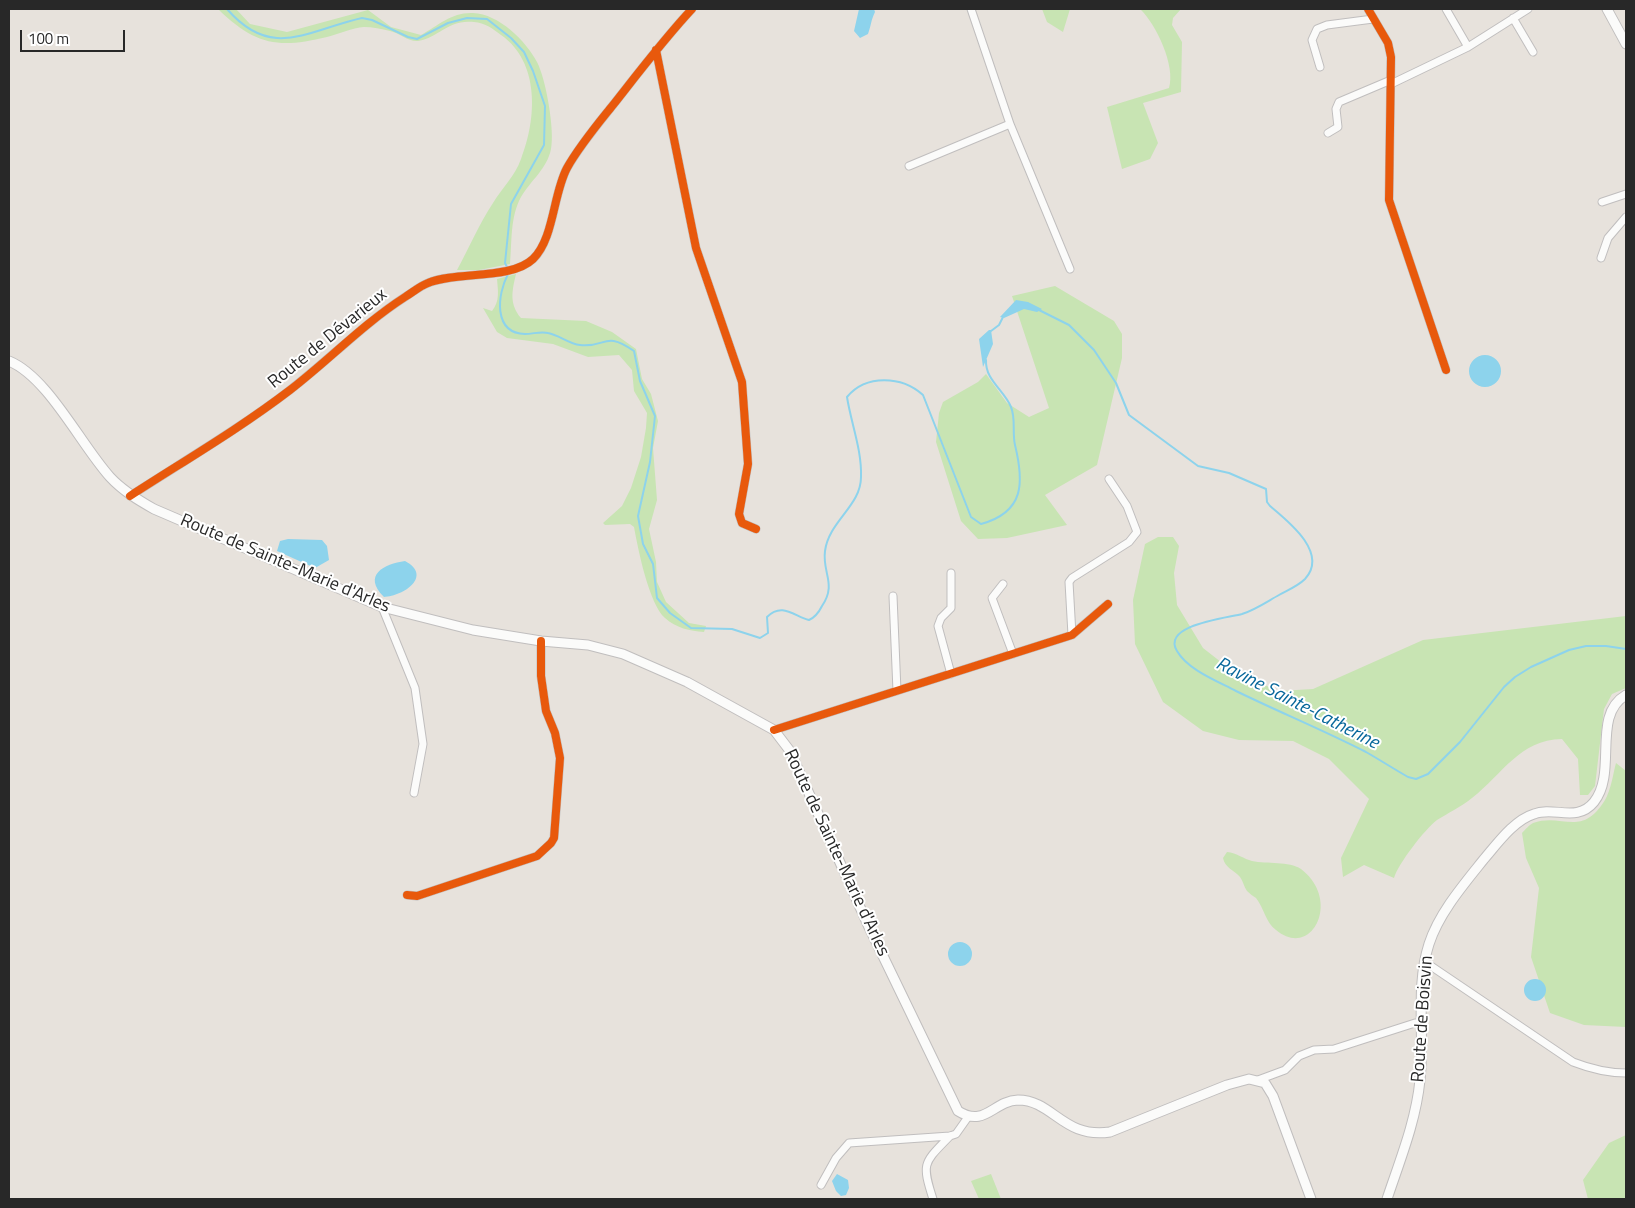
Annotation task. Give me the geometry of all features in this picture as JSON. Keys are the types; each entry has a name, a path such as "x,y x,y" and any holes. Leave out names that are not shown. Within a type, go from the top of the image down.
{"main road":[{"path":"1607,9 1626,44"},
{"name":"Route de Sainte-Marie d'Arles","path":"9,361 31,374 110,477 130,496 154,509 382,607 473,630 541,641 588,645 623,654 687,682 774,730 790,751 868,925 958,1111 968,1117"},
{"name":"Route de Boisvin","path":"1387,1199 1407,1141 1417,1096 1421,1067 1421,1023 1425,962 1429,943 1456,897 1514,826 1535,813 1548,811 1578,813 1594,802 1604,774 1610,712 1615,703 1626,695"},
{"path":"968,1117 983,1116 1004,1104 1017,1100 1031,1102 1064,1123 1082,1132 1095,1134 1110,1132 1227,1085 1249,1079 1258,1080 1265,1083 1273,1096 1311,1199"}],"street":[{"name":"Route de Dévarieux","path":"130,496 251,419 291,389 389,308 427,283 445,278 498,273 528,263 540,251 561,182 580,146 656,50 692,9"},
{"path":"971,9 1010,124 1070,269"},
{"path":"1368,9 1388,43 1391,57 1389,200 1446,370"},
{"path":"1446,9 1468,47"},
{"path":"1328,132 1338,127 1336,109 1339,102 1391,82 1468,47 1528,9"},
{"path":"1513,18 1533,52"},
{"path":"1320,67 1312,40 1313,33 1317,29 1327,25 1373,19"},
{"path":"656,50 696,248 742,382 748,464 739,514 742,523 756,529"},
{"path":"909,166 1010,124"},
{"path":"1602,202 1626,194"},
{"path":"1601,258 1608,238 1626,217"},
{"path":"1072,635 1069,582 1072,578 1129,542 1137,532 1127,506 1109,479"},
{"path":"951,573 951,608 941,618 938,626 951,674"},
{"path":"1003,584 992,598 1013,654"},
{"path":"893,596 896,692"},
{"path":"774,730 1072,635 1108,604"},
{"path":"382,607 414,688 422,744 414,793"},
{"path":"407,895 417,896 537,856 554,838 560,758 555,733 546,711 541,676 541,641"},
{"path":"1425,962 1573,1062 1598,1070 1626,1073"},
{"path":"1258,1080 1285,1070 1299,1056 1314,1050 1334,1049 1415,1023 1421,1023"},
{"path":"821,1185 836,1158 850,1143 950,1136 956,1134 968,1117"},
{"path":"933,1199 926,1178 925,1165 927,1159 950,1136"}],"green space":[{"path":"218,9 236,9 250,24 287,32 368,10 391,27 421,35 452,17 465,13 492,18 511,30 532,54 544,80 549,105 552,141 546,163 517,205 512,230 510,264 479,270 457,270 488,211 518,165 526,143 530,127 532,92 523,60 514,46 485,25 465,22 457,23 426,39 418,41 390,31 364,27 310,41 281,43 256,37 231,21"},
{"path":"1042,9 1070,9 1063,32 1047,22"},
{"path":"1140,9 1181,9 1173,18 1172,25 1182,42 1181,92 1143,103 1158,143 1150,159 1122,169 1107,107 1169,88 1170,68 1163,46 1152,25"},
{"path":"516,274 512,297 517,313 521,318 586,321 612,332 636,349 642,379 651,394 658,421 653,448 657,500 649,529 656,562 657,582 666,602 689,623 706,626 704,632 678,627 659,611 645,576 634,527 630,524 605,525 603,523 622,506 631,488 641,457 647,413 634,391 632,370 619,355 588,357 553,344 507,338 497,332 483,308 492,311 495,307 498,296 497,279"},
{"path":"1055,286 1114,321 1122,334 1122,358 1097,465 1045,495 1067,525 1007,538 978,539 961,521 936,442 939,413 943,402 978,382 986,374 1007,403 1029,417 1049,408 1012,296"},
{"path":"1158,537 1173,537 1179,546 1174,573 1177,605 1203,648 1235,673 1279,691 1313,689 1423,640 1626,616 1626,688 1612,694 1604,709 1595,786 1588,795 1580,795 1578,759 1562,739 1534,745 1513,760 1472,798 1437,820 1406,856 1394,878 1364,865 1343,877 1341,858 1369,799 1329,759 1293,741 1239,740 1203,731 1163,702 1135,644 1133,600 1145,544"},
{"path":"1616,763 1626,771 1626,1027 1584,1025 1550,1013 1531,957 1539,888 1526,858 1522,833 1533,823 1543,820 1579,822 1588,818 1596,812 1605,800"},
{"path":"1227,852 1252,861 1284,864 1301,869 1313,882 1319,896 1321,910 1311,932 1301,937 1289,937 1276,930 1267,919 1256,898 1247,891 1240,877 1226,864 1223,858"},
{"path":"1626,1135 1626,1199 1588,1199 1583,1180 1609,1143"},
{"path":"991,1174 1001,1199 979,1199 971,1181"}],"water":[{"path":"859,9 874,9 875,12 868,34 860,38 854,31"},
{"path":"1016,300 1028,302 1042,309 1037,312 1024,309 1004,318 1000,317"},
{"path":"991,330 993,344 983,367 979,339"},
{"path":"1485,355 1496,360 1501,371 1496,382 1485,387 1474,382 1469,371 1474,360"},
{"path":"288,539 322,540 327,546 329,560 315,568 277,551 280,541"},
{"path":"405,561 413,567 416,579 407,589 400,593 384,597 375,583 375,577 383,568"},
{"path":"960,942 968,946 972,954 968,962 960,966 952,962 948,954 952,946"},
{"path":"1535,979 1543,982 1546,990 1543,998 1535,1001 1527,998 1524,990 1527,982"},
{"path":"837,1174 848,1180 849,1188 846,1195 841,1196 836,1191 832,1181"}],"waterway":[{"name":"Ravine Sainte-Catherine","path":"227,9 244,25 259,34 275,38 307,34 362,18 372,20 408,37 417,39 448,23 467,18 487,19 511,38 524,52 533,71 545,106 544,145 511,204 505,263 508,269"},
{"name":"Ravine Sainte-Catherine","path":"508,274 502,292 500,312 507,327 515,332 525,334 545,332 580,345 611,341 624,345 634,351 640,381 655,416 650,462 638,516 643,544 653,564 657,598 670,613 691,628 732,629 760,638 768,633 767,617 772,613 783,610 809,620 818,612 826,598 829,585 825,559 828,540 832,531 856,497 860,487 860,457 847,397 864,384 884,380 895,381 905,384 923,395 971,517 981,524 995,519 1006,512 1018,494 1020,483 1013,416 1008,401 988,373 986,360"},
{"name":"Ravine Sainte-Catherine","path":"1039,310 1069,325 1094,350 1116,383 1129,415 1198,466 1229,473 1266,489 1267,502 1295,529 1309,548 1312,559 1311,569 1305,579 1299,584 1247,612 1198,624 1178,635 1175,642 1177,651 1195,669 1252,699 1350,744 1408,777 1416,779 1428,774 1460,742 1504,687 1531,667 1569,650 1586,646 1626,649"},
{"name":"Ravine Sainte-Catherine","path":"991,331 999,325 1003,317"}],"cycle path":[{"path":"130,496 271,404 360,330 422,286 440,279 511,270 523,266 533,259 545,240 562,179 572,160 589,135 642,68 692,9"},
{"path":"1368,9 1388,43 1391,57 1389,200 1446,370"},
{"path":"656,50 696,248 742,382 748,464 739,514 742,523 756,529"},
{"path":"774,730 1072,635 1108,604"},
{"path":"407,895 417,896 537,856 554,838 560,758 555,733 546,711 541,676 541,641"}]}
